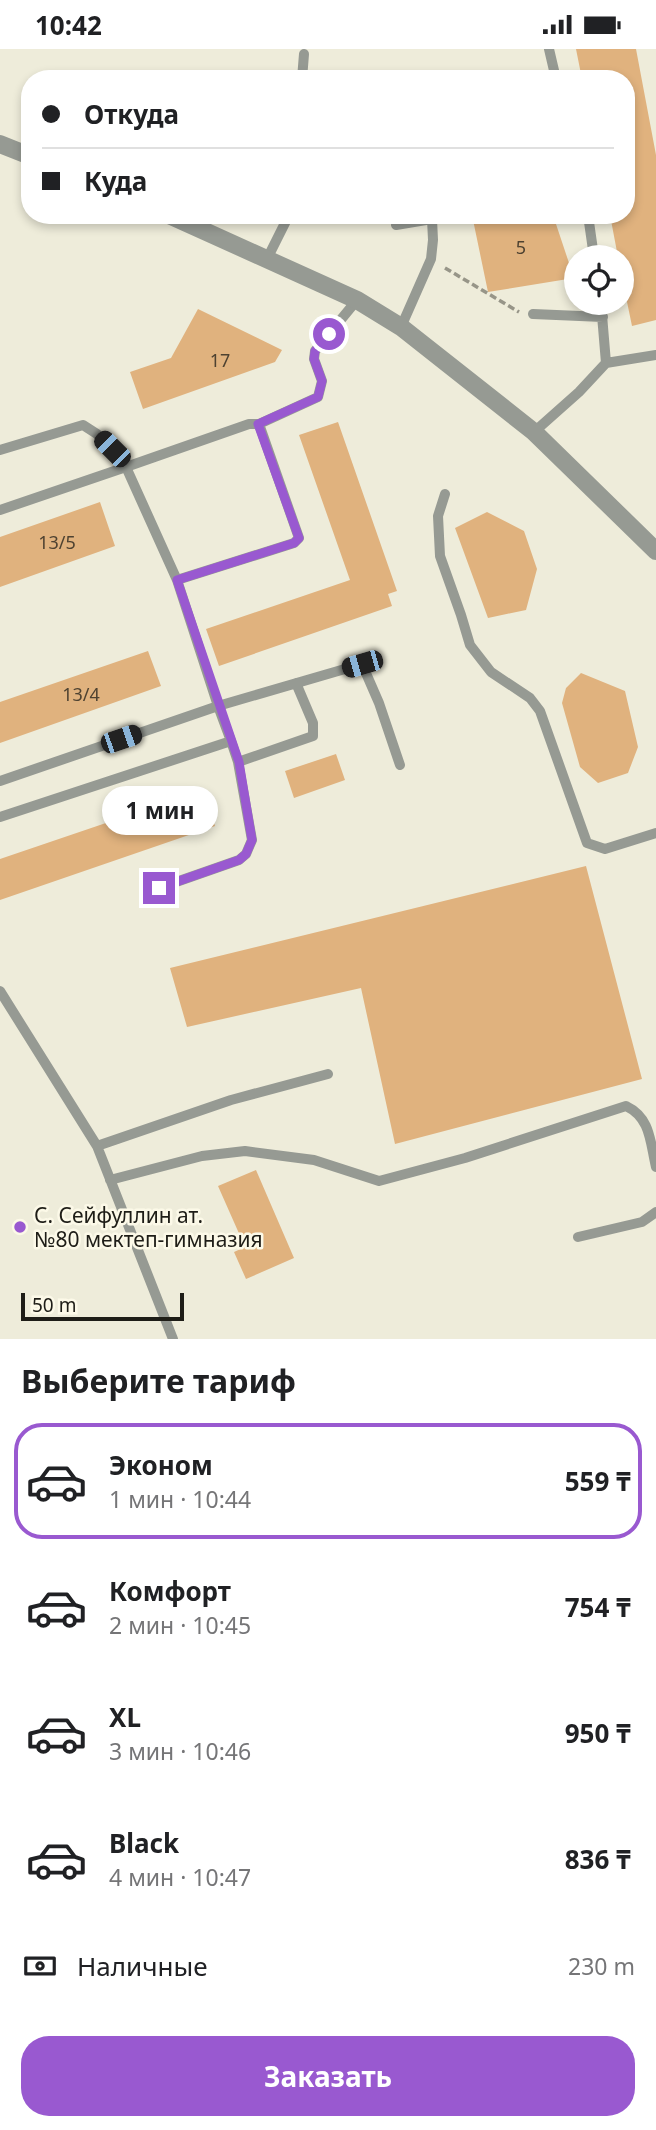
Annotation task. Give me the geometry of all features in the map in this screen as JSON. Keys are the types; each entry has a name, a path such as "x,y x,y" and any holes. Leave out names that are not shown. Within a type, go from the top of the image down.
{"street":[{"path":"0,144 21,152"},
{"path":"189,224 357,300 401,327 534,432 656,551"}],"lane":[{"path":"550,49 554,70"},
{"path":"303,70 304,54"},
{"path":"267,259 284,224"},
{"path":"396,225 402,224"},
{"path":"401,327 431,260 432,224"},
{"path":"589,224 592,245"},
{"path":"0,510 248,424 258,424 318,397 322,381 314,359 315,351 357,300"},
{"path":"533,314 603,317 606,363"},
{"path":"534,432 579,392 606,363 656,355"},
{"path":"177,580 294,543 299,538 258,424"},
{"path":"0,450 83,425 97,434 126,467 177,580 239,762 252,840 246,854 239,860 159,888"},
{"path":"445,494 438,516 440,556 470,645 491,672 530,698 540,711 587,843 605,849 656,833"},
{"path":"0,781 218,706 362,664 379,703 400,765"},
{"path":"239,762 313,736 313,723 296,683"},
{"path":"0,817 231,741"},
{"path":"0,991 97,1146 173,1339"},
{"path":"97,1146 231,1100 328,1074"},
{"path":"110,1180 202,1156 245,1151 314,1160 379,1181 465,1158 626,1106 639,1113 645,1123 656,1167"},
{"path":"578,1237 642,1222 656,1212"}],"path":[{"path":"431,260 519,312 533,314"}],"building":[{"path":"576,49 636,49 656,155 656,320 632,326 630,315 634,315 634,245 616,245 612,224 635,224 635,70 580,70"},
{"path":"474,224 556,224 564,248 564,280 488,292"},
{"path":"198,309 282,350 275,362 143,409 130,372 171,358"},
{"path":"338,422 397,591 388,594 392,606 219,666 206,629 350,580 299,435"},
{"path":"100,502 115,546 0,587 0,537"},
{"path":"487,512 524,531 537,569 526,610 488,618 455,528"},
{"path":"148,651 161,686 0,743 0,702"},
{"path":"581,673 625,691 638,747 628,773 598,783 580,767 562,703 566,688"},
{"path":"336,754 345,780 294,798 285,771"},
{"path":"203,790 215,826 0,900 0,859"},
{"path":"586,866 642,1079 395,1144 361,988 187,1027 170,968"},
{"path":"256,1170 294,1258 246,1279 234,1252 245,1247 218,1186"}],"place":[{"name":"С. Сейфуллин ат. №80 мектеп-гимназия","path":"20,1227"}],"route":[{"path":"159,888 239,860 250,847 252,840 239,762 177,580 294,543 299,538 258,424 318,397 322,381 314,359 315,351 329,334"}]}
